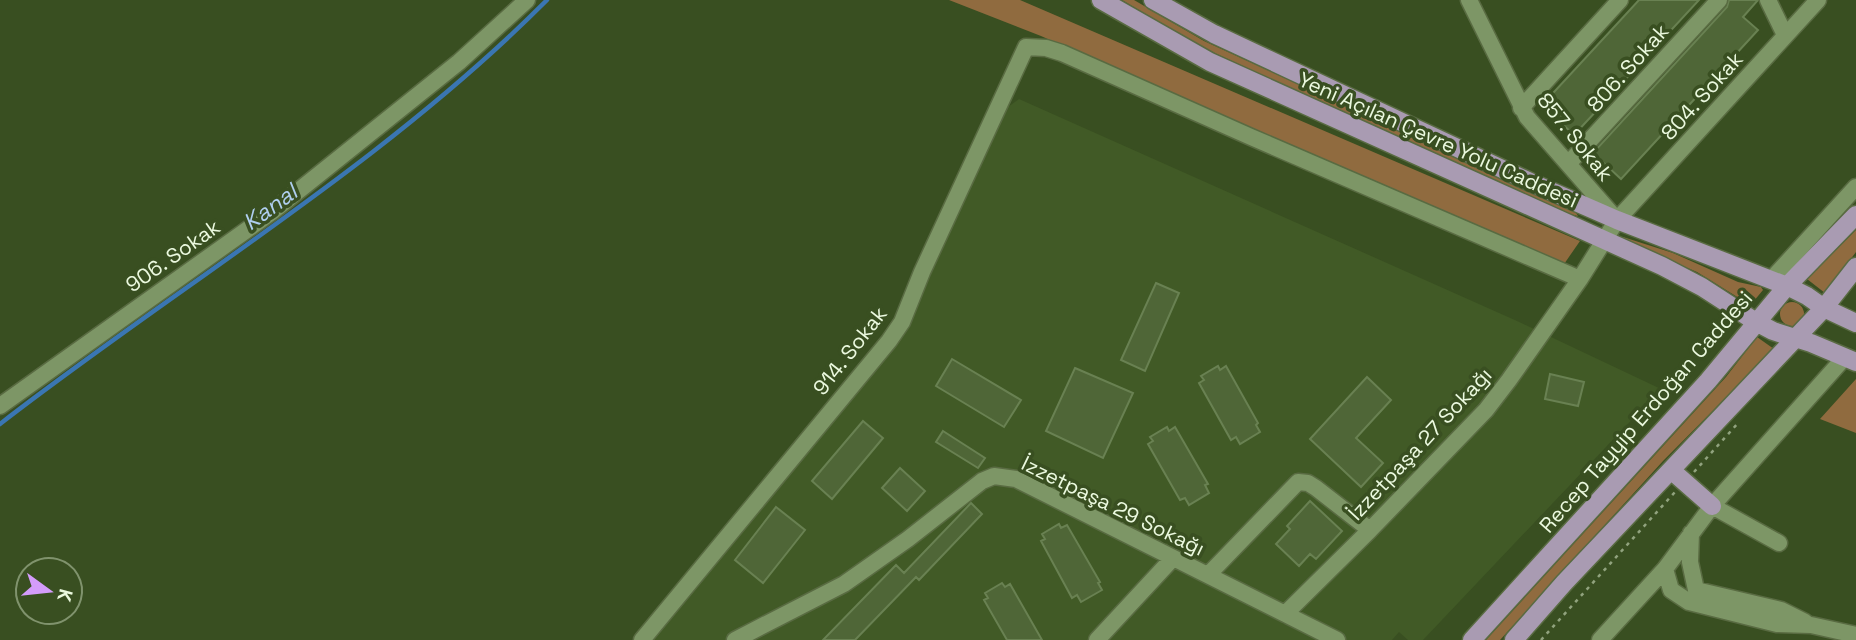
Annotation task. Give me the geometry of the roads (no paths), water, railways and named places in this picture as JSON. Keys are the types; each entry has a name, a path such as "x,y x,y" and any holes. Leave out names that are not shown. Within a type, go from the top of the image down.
{"main road":[{"name":"Yeni Açılan Çevre Yolu Caddesi","path":"1101,0 1210,62 1682,276 1773,331 1851,359"},
{"name":"Yeni Açılan Çevre Yolu Caddesi","path":"1153,0 1255,55 1617,220 1779,283 1856,323"},
{"name":"Recep Tayyip Erdoğan Caddesi","path":"1472,640 1708,381 1756,322 1779,283 1856,215"},
{"path":"1514,640 1564,583 1824,308 1856,267"},
{"path":"1671,470 1712,506"}],"street":[{"name":"906. Sokak","path":"0,406 272,212 459,62 527,0"},
{"name":"857. Sokak","path":"1469,0 1521,108 1536,130 1617,220"},
{"name":"806. Sokak","path":"1569,164 1719,0"},
{"path":"1768,0 1786,35"},
{"name":"804. Sokak","path":"1617,220 1818,0"},
{"path":"1521,108 1618,1"},
{"name":"914. Sokak","path":"642,640 902,322 922,272 1026,47 1062,52 1580,279"},
{"path":"1779,283 1856,187"},
{"name":"İzzetpaşa 27 Sokağı","path":"1284,614 1486,410 1580,279 1617,220"},
{"path":"1600,640 1665,569 1712,506 1851,359"},
{"name":"İzzetpaşa 29 Sokağı","path":"735,640 845,584 982,481 994,477 1016,479 1336,640"},
{"path":"1208,575 1298,482 1308,483 1316,488 1370,530"},
{"path":"1712,506 1779,543"},
{"path":"1691,533 1690,562 1696,590 1781,610 1811,625"},
{"path":"1097,640 1173,558"},
{"path":"1665,569 1671,590 1689,602 1777,624 1811,625 1856,635"},
{"path":"1797,640 1811,625"}],"waterway":[{"name":"Kanal","path":"0,424 350,169 484,60 547,0"}]}
